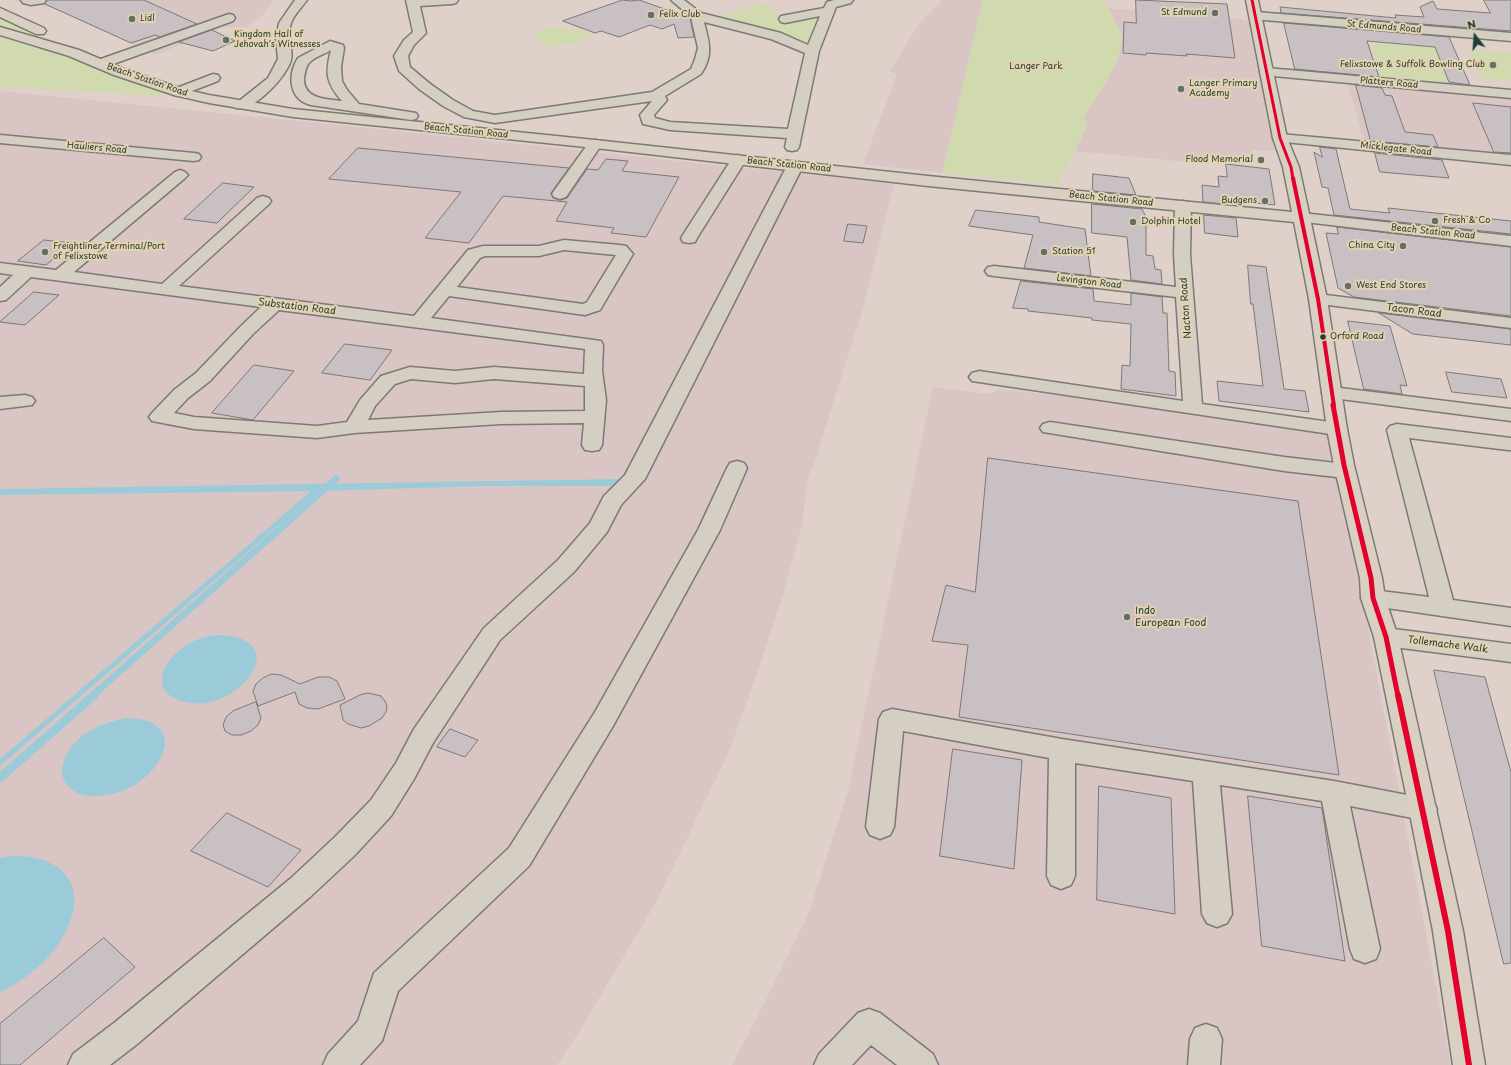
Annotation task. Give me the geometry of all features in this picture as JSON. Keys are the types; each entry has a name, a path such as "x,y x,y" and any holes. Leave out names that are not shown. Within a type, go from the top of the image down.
{"main road":[{"path":"1252,0 1280,138 1291,167 1318,299 1337,429 1345,472 1371,578 1373,598 1386,637 1448,931 1470,1065"},
{"name":"Beach Station Road","path":"0,12 60,40 74,53"},
{"name":"Beach Station Road","path":"0,31 74,53 100,64 179,92 241,105 473,132 1302,218"}],"street":[{"path":"27,0 40,0"},
{"path":"241,105 252,98 273,80 285,59 282,39 285,23 301,0"},
{"path":"452,0 412,2 420,33 409,43 402,56 404,68 424,86 448,103 469,114 495,119 544,113 658,95 696,71 702,59 704,48 697,16"},
{"path":"677,0 697,16 776,36 812,51"},
{"path":"658,95 660,100 647,115 648,121 670,126 794,140 812,51 831,5 847,0"},
{"path":"785,19 828,11"},
{"name":"St Edmunds Road","path":"1256,16 1511,37"},
{"path":"100,64 229,18"},
{"path":"355,108 341,93 334,79 333,66 338,48 330,45 303,61 298,73 297,84 310,101 355,108 411,116"},
{"name":"Platters Road","path":"1267,72 1511,94"},
{"path":"179,92 213,78"},
{"path":"473,132 486,118"},
{"name":"Micklegate Road","path":"1280,138 1511,160"},
{"name":"Hauliers Road","path":"0,139 194,157"},
{"path":"560,194 595,144"},
{"path":"689,238 738,160"},
{"path":"84,1065 125,1034 300,888 345,846 381,808 405,771 423,736 492,634 566,566 599,527 612,501 634,479 795,166"},
{"path":"60,275 180,175"},
{"path":"166,289 263,200"},
{"name":"Nacton Road","path":"1183,206 1182,255 1193,409"},
{"name":"Beach Station Road","path":"1302,218 1511,241"},
{"path":"418,322 444,290 474,254 483,250 539,251 564,245 620,250 625,254 594,306 585,310 444,290"},
{"name":"Substation Road","path":"0,268 594,345 594,381"},
{"name":"Levington Road","path":"994,271 1185,293"},
{"path":"0,296 28,272"},
{"name":"Tacon Road","path":"1318,299 1511,323"},
{"path":"275,304 247,330 203,377 181,394 159,417 194,423 317,432 354,427 501,418 594,418"},
{"path":"354,427 368,404 388,380 410,373 455,377 494,373 594,381 596,400 592,445"},
{"path":"979,377 1337,429"},
{"path":"1332,393 1504,414 1510,448 1397,430 1442,608"},
{"path":"0,403 25,401"},
{"path":"1050,428 1345,472"},
{"path":"339,1065 371,1030 385,984 519,857 608,712 709,530 737,468"},
{"path":"1373,598 1511,617"},
{"name":"Tollemache Walk","path":"1386,637 1511,653"},
{"path":"880,826 892,719 1062,750 1334,792 1423,809"},
{"path":"1061,876 1062,750"},
{"path":"1206,773 1217,914"},
{"path":"1334,792 1365,949"},
{"path":"830,1065 869,1024 922,1065"}],"shaded area":[{"path":"14,0 274,0 261,17 247,27 223,27 156,55 55,8 22,4"},
{"path":"942,0 983,0 942,173 863,164 897,75 890,71 919,24"},
{"name":"Langer Primary Academy","path":"1107,8 1248,20 1275,151 1252,150 1252,160 1190,155 1187,162 1075,151 1088,124 1083,119 1118,59 1122,40 1120,31"},
{"path":"1347,81 1511,97 1511,157 1364,141"},
{"path":"0,91 360,127 894,184 865,302 815,461 808,477 802,525 783,595 728,754 655,904 577,1035 557,1065 0,1065"},
{"path":"933,387 989,394 998,390 1023,392 1193,409 1337,429 1373,598 1365,612 1451,1065 732,1065 808,915 848,791"}],"green space":[{"name":"Langer Park","path":"983,0 1103,0 1121,33 1122,42 1115,65 1083,119 1088,124 1058,184 942,173"},
{"path":"764,3 779,16 822,8 809,43 803,43 713,19"},
{"path":"0,16 43,38 44,39 0,26"},
{"path":"549,27 584,31 593,35 581,42 568,45 548,46 542,43 535,36 540,30"},
{"path":"0,31 175,91 160,96 0,86"},
{"path":"1370,43 1436,48 1448,82 1380,76"},
{"name":"Felixstowe & Suffolk Bowling Club","path":"1468,49 1511,53 1511,81 1482,78"}],"water":[{"path":"624,479 620,486 482,486 318,491 0,766 0,759 311,491 0,495 0,489"},
{"path":"220,635 242,639 254,648 257,660 252,674 241,686 226,696 208,703 190,703 176,699 167,693 163,686 162,678 170,660 178,651 192,642"},
{"path":"128,718 148,721 161,730 165,744 160,760 155,767 138,783 115,793 90,796 75,792 67,785 63,778 62,771 66,756 75,742 97,727 109,722"},
{"path":"10,856 41,860 54,865 64,873 71,883 74,895 73,910 68,927 62,938 56,948 40,966 21,980 0,992 0,858"}],"building":[{"name":"Lidl","path":"47,0 144,0 197,24 160,37 155,35 131,43 45,4"},
{"path":"623,0 639,0 690,18 694,37 678,38 674,24 662,29 650,25 619,37 601,31 595,33 563,21"},
{"path":"1136,0 1227,4 1235,58 1186,54 1187,56 1123,53 1124,22 1136,23"},
{"path":"1484,0 1511,0 1511,31 1281,13 1280,7 1396,18 1395,15 1424,17 1420,7 1433,1 1437,9 1490,13"},
{"path":"1284,23 1449,37 1470,85 1449,82 1435,47 1367,41 1379,77 1295,69"},
{"path":"212,30 235,41 213,51 179,42"},
{"path":"1356,85 1382,88 1385,95 1392,96 1405,132 1433,135 1438,147 1371,141"},
{"path":"1473,103 1511,107 1511,153 1494,152"},
{"path":"1320,147 1336,149 1350,209 1390,213 1388,208 1511,221 1511,234 1334,215 1328,188 1322,187 1314,152 1322,157"},
{"path":"358,148 569,168 551,193 553,198 560,200 567,198 587,169 598,170 606,159 628,161 622,171 679,177 646,237 611,233 614,228 556,221 567,202 503,196 469,243 425,238 461,192 329,179"},
{"path":"1375,153 1442,160 1449,178 1380,172"},
{"path":"1226,164 1269,169 1275,205 1234,201 1234,205 1203,202 1202,185 1219,187 1218,176 1227,177"},
{"path":"1093,174 1129,178 1136,195 1093,191"},
{"path":"223,183 254,187 217,223 184,219"},
{"path":"1092,204 1142,209 1146,217 1146,255 1153,256 1155,269 1161,270 1162,284 1131,280 1127,237 1092,233"},
{"path":"976,210 1039,217 1039,222 1085,229 1091,276 1024,268 1033,235 969,226"},
{"path":"1204,215 1236,218 1238,237 1205,233"},
{"path":"848,224 867,226 863,243 844,241"},
{"path":"1337,227 1511,247 1511,316 1354,297 1338,288 1326,233 1338,234"},
{"name":"Freightliner Terminal/Port of Felixstowe","path":"44,240 72,243 46,265 18,261"},
{"path":"1248,265 1266,267 1284,389 1305,391 1309,412 1219,401 1217,381 1263,386 1253,304 1251,304"},
{"path":"1021,281 1093,289 1094,301 1131,305 1131,293 1162,297 1163,313 1167,313 1169,371 1175,372 1176,396 1121,389 1122,365 1130,366 1131,324 1092,320 1092,318 1013,308"},
{"path":"34,292 59,295 25,325 0,322"},
{"path":"1379,313 1511,329 1511,345 1413,334"},
{"path":"1348,321 1390,326 1407,386 1400,385 1402,394 1364,389"},
{"path":"345,344 392,350 370,380 322,373"},
{"path":"254,365 294,371 253,420 212,413"},
{"path":"1446,372 1501,379 1507,398 1452,392"},
{"name":"Indo European Food","path":"988,458 1298,501 1339,775 959,717 968,645 932,641 946,585 975,592"},
{"path":"1434,670 1485,677 1511,772 1511,963 1504,964"},
{"path":"272,674 281,675 300,684 318,677 329,677 337,681 345,699 318,709 307,708 299,704 295,692 258,706 253,691 256,684 263,678"},
{"path":"368,693 381,696 387,706 386,712 382,718 369,726 361,728 348,724 343,720 340,705 360,695"},
{"path":"256,702 261,718 258,725 251,731 241,735 232,735 225,731 223,725 226,717 233,711"},
{"path":"450,729 478,740 465,757 437,747"},
{"path":"953,749 1022,760 1014,869 940,856"},
{"path":"1099,786 1171,798 1175,914 1097,900"},
{"path":"1248,796 1322,808 1345,961 1262,946"},
{"path":"227,813 301,850 268,887 191,851"},
{"path":"104,938 135,967 20,1065 0,1065 0,1024"}],"waterway":[{"path":"92,696 336,479"},
{"path":"0,778 94,695"}],"transit line":[{"path":"1252,0 1280,138 1291,167 1318,299 1337,429 1344,465 1371,578 1373,598 1386,637 1448,931 1469,1065"}],"place":[{"name":"St Edmund","path":"1215,13"},
{"name":"Felix Club","path":"651,15"},
{"name":"Lidl","path":"132,19"},
{"name":"Kingdom Hall of Jehovah's Witnesses","path":"226,40"},
{"name":"Felixstowe & Suffolk Bowling Club","path":"1493,65"},
{"name":"Langer Primary Academy","path":"1181,89"},
{"name":"Flood Memorial","path":"1261,160"},
{"name":"Budgens","path":"1265,201"},
{"name":"Fresh & Co","path":"1435,221"},
{"name":"Dolphin Hotel","path":"1133,222"},
{"name":"China City","path":"1403,246"},
{"name":"Freightliner Terminal/Port of Felixstowe","path":"45,252"},
{"name":"Station 51","path":"1044,252"},
{"name":"West End Stores","path":"1348,286"},
{"name":"Orford Road","path":"1323,337"},
{"name":"Indo European Food","path":"1127,617"}]}
